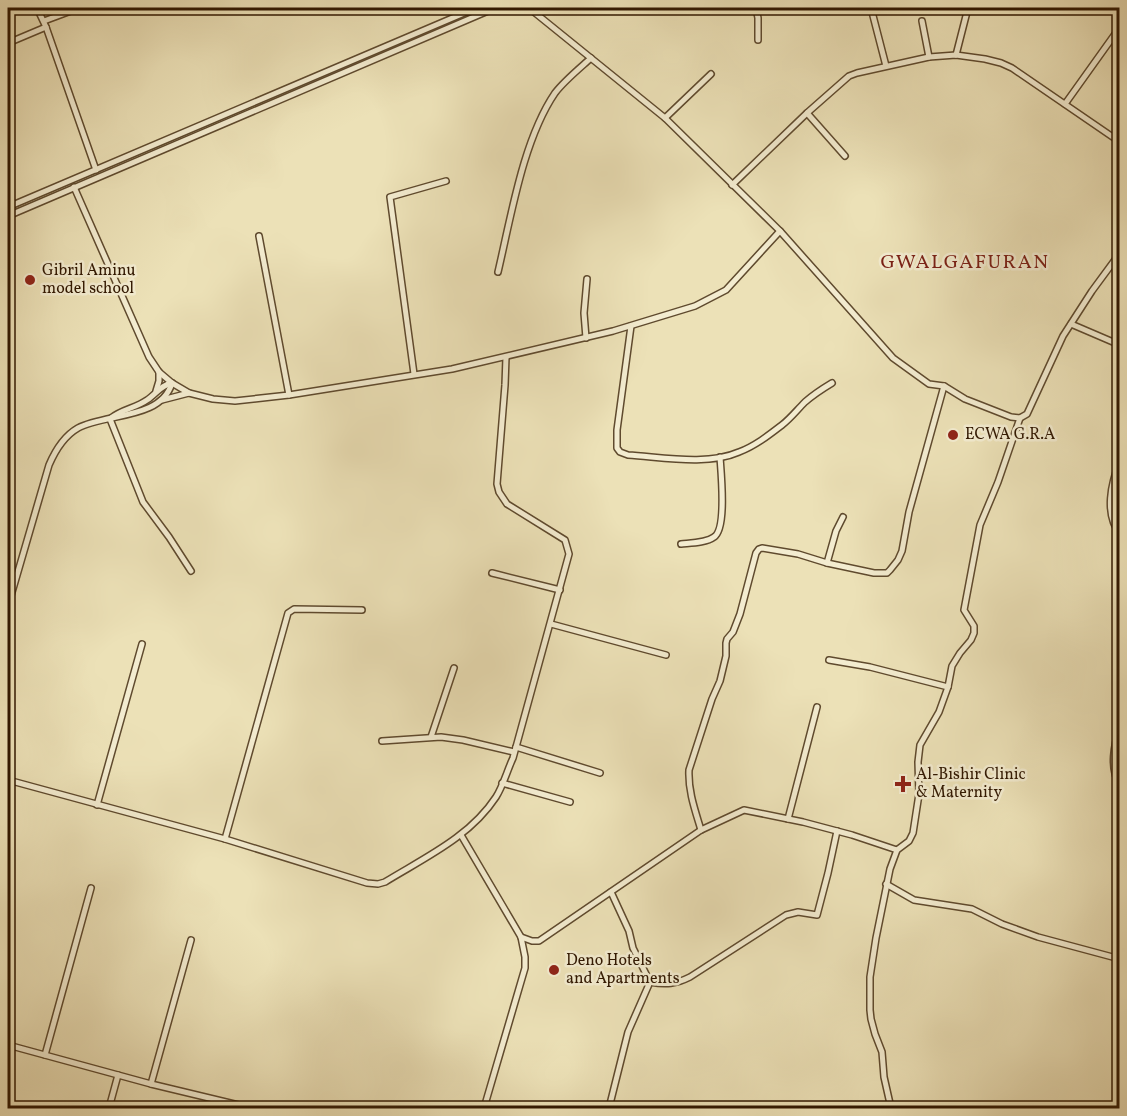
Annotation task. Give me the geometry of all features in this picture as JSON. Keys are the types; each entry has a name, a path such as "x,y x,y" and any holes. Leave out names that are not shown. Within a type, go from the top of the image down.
{"street":[{"path":"37,8 45,24 96,170"},
{"path":"8,43 79,8"},
{"path":"8,207 476,8"},
{"path":"8,216 495,8"},
{"path":"529,8 665,118 780,231 893,358 929,384 944,386 965,399 1011,417 1020,418 1027,414 1063,336 1119,253"},
{"path":"756,8 758,40"},
{"path":"871,8 886,66"},
{"path":"956,55 968,8"},
{"path":"922,21 929,57"},
{"path":"1065,104 1119,27"},
{"path":"732,185 849,76 929,57 956,55 993,61 1012,68 1119,142"},
{"path":"498,272 517,190 542,116 556,92 591,58"},
{"path":"665,118 711,74"},
{"path":"807,113 845,156"},
{"path":"174,136 177,144"},
{"path":"414,374 390,197 446,181"},
{"path":"74,188 149,357 159,372 189,393 235,401 289,395 452,369 631,326 695,306 726,290 780,231"},
{"path":"259,236 289,395"},
{"path":"586,338 587,279"},
{"path":"1071,324 1119,345"},
{"path":"631,326 616,430 617,448 628,455 708,459 739,453 767,437 790,419 818,391 831,383"},
{"path":"8,780 225,839 367,883 385,882 461,835 500,791 515,750 569,554 565,540 507,504 496,484 506,357"},
{"path":"155,393 159,372"},
{"path":"110,419 143,403 165,385 172,383"},
{"path":"8,606 49,465 58,446 77,429 148,408 169,392 172,383"},
{"path":"701,830 692,799 689,770 720,681 726,656 727,639 733,632 740,614 756,553 762,548 798,554 827,563 880,574 887,573 894,567 902,551 909,512 944,386"},
{"path":"160,401 189,393"},
{"path":"891,1108 884,1077 882,1052 875,1035 870,1010 870,976 886,884 897,850 909,841 913,833 919,794 918,752 939,712 948,687 952,666 974,633 974,626 964,610 980,525 998,483 1020,418"},
{"path":"110,419 143,502 170,537 191,571"},
{"path":"681,544 714,538 721,527 720,458"},
{"path":"1119,461 1115,472 1110,508 1119,534"},
{"path":"827,563 836,531 843,517"},
{"path":"492,573 560,590"},
{"path":"225,839 288,613 294,609 362,610"},
{"path":"550,624 666,655"},
{"path":"97,805 142,644"},
{"path":"829,660 870,667 948,687"},
{"path":"431,737 454,668"},
{"path":"788,819 817,707"},
{"path":"1119,726 1115,741 1113,770 1119,786"},
{"path":"382,741 431,737 463,740 515,750 600,774"},
{"path":"502,783 570,802"},
{"path":"521,937 539,941 701,830 744,810 837,831 897,850"},
{"path":"650,982 678,983 786,915 798,912 817,915 837,831"},
{"path":"461,835 521,937 525,957 525,968 484,1108"},
{"path":"886,884 914,900 972,909 1002,924 1038,937 1119,959"},
{"path":"45,1055 91,888"},
{"path":"611,892 629,931 633,948 650,982"},
{"path":"151,1084 191,940"},
{"path":"609,1108 628,1032 650,982"},
{"path":"8,1045 151,1084 251,1108"},
{"path":"109,1108 118,1075"}],"place":[{"name":"Gibril Aminu model school","path":"30,280"},
{"name":"ECWA G.R.A","path":"953,435"},
{"name":"Al-Bishir Clinic & Maternity","path":"903,784"},
{"name":"Deno Hotels and Apartments","path":"554,970"}],"district":[{"name":"GWALGAFURAN","path":"965,263"}]}
